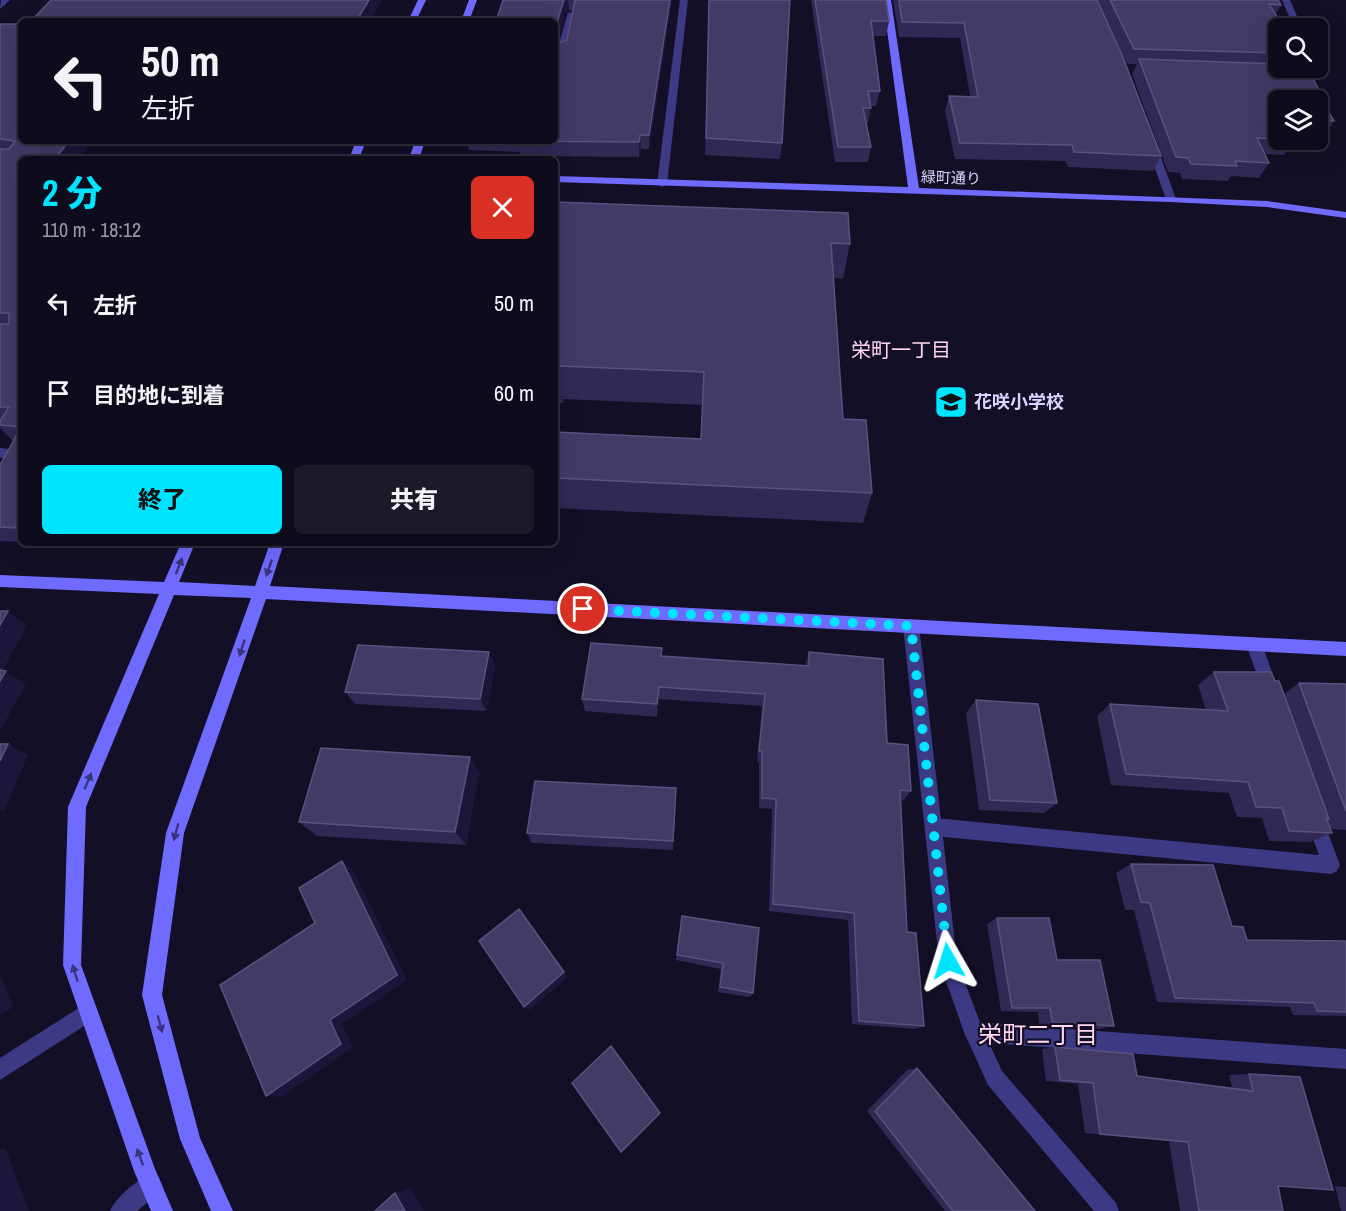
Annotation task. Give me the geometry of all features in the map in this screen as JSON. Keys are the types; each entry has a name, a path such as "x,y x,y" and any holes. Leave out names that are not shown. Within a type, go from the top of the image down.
{"street":[{"path":"0,6 6,0"},
{"path":"413,18 422,0"},
{"path":"466,18 473,0"},
{"path":"662,184 684,0"},
{"path":"887,0 914,192"},
{"path":"1286,0 1294,18"},
{"path":"558,54 561,54 571,14"},
{"path":"1147,134 1171,199"},
{"name":"緑町通り","path":"558,180 1171,199 1267,204 1346,215"},
{"path":"0,453 18,455"},
{"path":"162,1211 72,965 77,807 187,546"},
{"path":"222,1211 190,1139 152,995 175,832 236,667 277,546"},
{"path":"0,581 1346,649"},
{"path":"911,626 948,961 974,1032 995,1078 1108,1211"},
{"path":"1254,644 1277,711"},
{"path":"934,827 1331,865 1308,799"},
{"path":"0,1070 88,1011"},
{"path":"974,1032 1346,1059"},
{"path":"121,1211 151,1185"}],"building":[{"path":"51,0 369,0 358,18 34,18"},
{"path":"503,0 564,0 558,19 497,18"},
{"path":"575,0 670,0 649,135 640,135 639,142 558,141 558,43 567,40"},
{"path":"709,0 790,0 782,143 706,138"},
{"path":"815,0 886,0 889,21 871,21 880,91 868,91 871,108 863,108 871,147 838,147"},
{"path":"899,0 1097,0 1122,55 1161,156 1074,152 1072,145 960,143 949,96 978,97 964,23 902,22"},
{"path":"1110,0 1278,0 1281,5 1269,4 1278,18 1268,18 1268,53 1134,49"},
{"path":"0,24 18,24 18,144 67,144 57,156 18,156 18,427 0,425 9,407 0,407 0,324 9,324 9,313 0,313 0,149 9,149 15,141 0,139"},
{"path":"1139,59 1268,64 1268,78 1313,78 1319,90 1268,90 1268,139 1257,138 1269,163 1235,161 1237,166 1191,164 1188,158 1176,157"},
{"path":"1328,111 1334,121 1328,121"},
{"path":"558,202 848,213 850,244 831,243 843,419 866,420 872,493 558,478 558,432 701,439 704,372 558,366"},
{"path":"18,432 18,522 15,528 0,527 0,465"},
{"path":"0,611 8,611 0,625"},
{"path":"591,643 662,648 661,656 809,666 809,652 883,659 887,743 908,745 911,791 900,790 907,932 916,933 924,1026 859,1021 854,913 773,904 776,799 762,798 762,751 759,751 765,694 659,687 657,704 582,699"},
{"path":"358,645 489,652 480,699 345,692"},
{"path":"0,670 6,671 0,681"},
{"path":"1214,672 1271,672 1275,681 1279,681 1332,833 1289,831 1282,808 1256,807 1248,782 1126,774 1110,704 1228,711"},
{"path":"1299,683 1346,684 1346,811"},
{"path":"976,700 1038,704 1057,803 990,800"},
{"path":"0,744 8,744 0,761"},
{"path":"321,748 470,757 455,832 299,822"},
{"path":"535,781 676,788 673,841 527,833"},
{"path":"342,861 397,975 330,1020 341,1044 266,1096 220,985 315,923 299,888"},
{"path":"1131,864 1213,865 1232,926 1243,927 1247,940 1346,941 1346,1012 1317,1011 1314,1003 1175,998 1150,903 1141,902"},
{"path":"519,909 564,972 524,1007 479,941"},
{"path":"682,916 759,928 753,993 720,987 723,963 677,955"},
{"path":"997,918 1049,918 1057,960 1100,960 1114,1026 1052,1022 1050,1008 1012,1008"},
{"path":"611,1046 660,1113 621,1152 572,1083"},
{"path":"1055,1047 1133,1054 1137,1076 1253,1091 1249,1074 1300,1077 1333,1190 1278,1186 1283,1211 1199,1211 1188,1142 1100,1134 1093,1083 1060,1080"},
{"path":"917,1068 1035,1211 953,1211 875,1111"},
{"path":"395,1193 405,1211 375,1211"}],"place":[{"name":"花咲小学校","path":"951,402"}],"district":[{"name":"栄町一丁目","path":"901,350"},
{"name":"栄町二丁目","path":"1038,1035"}],"route":[{"path":"583,609 911,626 948,961"}]}
